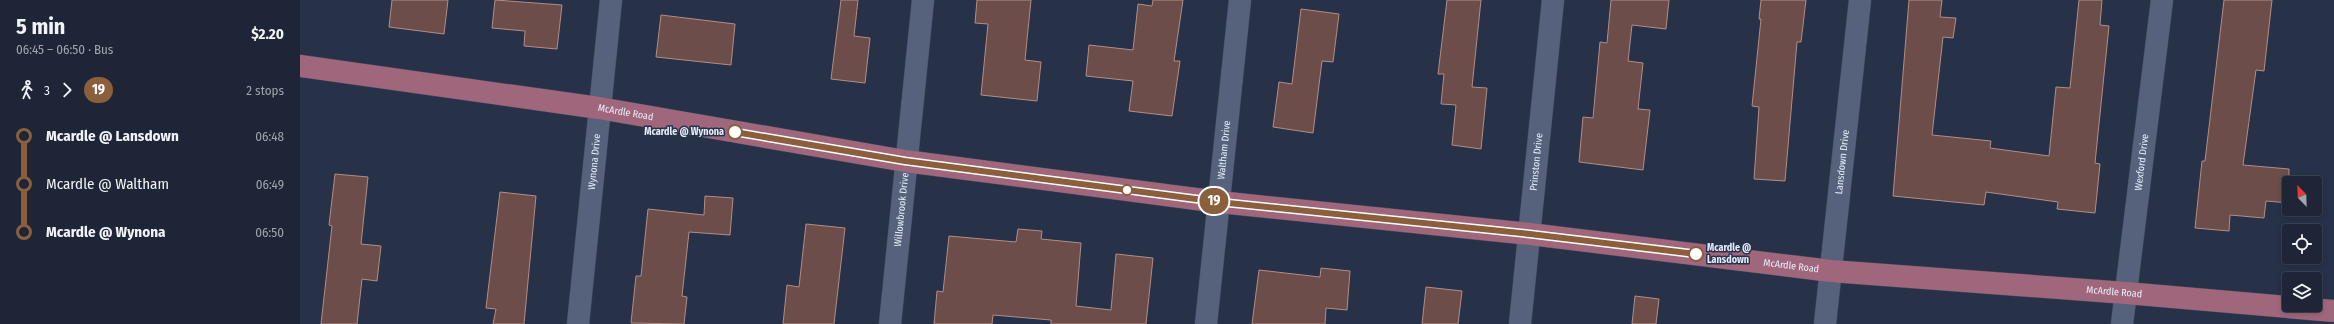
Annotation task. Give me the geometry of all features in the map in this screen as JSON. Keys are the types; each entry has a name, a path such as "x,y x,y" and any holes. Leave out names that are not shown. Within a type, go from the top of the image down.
{"main road":[{"name":"McArdle Road","path":"300,66 599,108 905,161 1219,202 1530,234 1831,271 2126,293 2334,311"}],"street":[{"name":"Wynona Drive","path":"578,324 611,0"},
{"name":"Willowbrook Drive","path":"890,324 905,161 923,0"},
{"name":"Waltham Drive","path":"1206,324 1240,0"},
{"name":"Prinston Drive","path":"1520,324 1553,0"},
{"name":"Lansdown Drive","path":"1825,324 1860,0"},
{"name":"Wexford Drive","path":"2122,324 2162,0"}],"building":[{"path":"392,0 448,0 444,34 389,27"},
{"path":"495,0 562,5 557,49 524,46 525,31 492,28"},
{"path":"841,0 858,0 854,36 870,38 865,83 831,79"},
{"path":"977,0 1031,0 1025,60 1041,62 1037,101 981,95 988,24 975,23"},
{"path":"1153,0 1183,0 1174,61 1180,61 1172,116 1129,111 1133,81 1086,76 1089,45 1133,50 1138,4 1152,6"},
{"path":"1447,0 1481,0 1472,87 1487,88 1481,149 1452,145 1456,105 1441,104 1444,74 1438,74"},
{"path":"1611,0 1669,0 1666,29 1632,25 1628,61 1643,63 1638,109 1650,110 1643,170 1579,162 1583,117 1593,118 1600,42 1607,43"},
{"path":"1761,0 1806,0 1801,42 1797,42 1785,181 1754,179 1759,107 1752,106 1761,19 1759,19"},
{"path":"1909,0 1942,0 1940,17 1956,18 1953,38 1943,37 1932,135 1991,141 1990,148 2049,156 2056,87 2070,88 2079,0 2102,0 2100,25 2109,26 2095,163 2100,164 2095,213 2057,209 2058,202 1986,192 1984,205 1893,196"},
{"path":"2224,0 2272,0 2264,71 2256,70 2243,165 2289,169 2289,176 2282,176 2282,202 2266,201 2264,218 2230,215 2229,231 2195,228 2202,161 2205,161"},
{"path":"1301,9 1339,14 1333,62 1322,61 1313,133 1273,127 1279,82 1292,84"},
{"path":"661,15 735,24 731,65 656,57"},
{"path":"335,174 368,177 361,244 381,246 377,281 362,279 357,324 321,324 332,226 329,225"},
{"path":"500,192 536,196 524,324 493,324 496,309 486,308"},
{"path":"705,196 733,198 730,235 689,232 682,296 687,297 684,324 631,323 636,276 641,276 648,209 704,215"},
{"path":"806,224 845,228 834,324 783,324 787,285 799,287"},
{"path":"1018,229 1042,231 1041,239 1081,243 1076,306 1111,310 1116,254 1153,258 1146,324 1051,324 1051,320 993,315 992,324 934,324 937,291 943,292 949,236 1016,242"},
{"path":"1321,268 1350,271 1347,310 1326,308 1325,324 1252,324 1259,270 1320,277"},
{"path":"1426,287 1462,291 1458,324 1422,324"},
{"path":"1635,296 1659,299 1656,324 1632,324"}],"bus line":[{"name":"19","path":"735,132 905,161 1219,202 1530,234 1696,254"}],"place":[{"name":"Mcardle @ Wynona","path":"735,132"},
{"name":"Mcardle @ Lansdown","path":"1696,254"}]}
